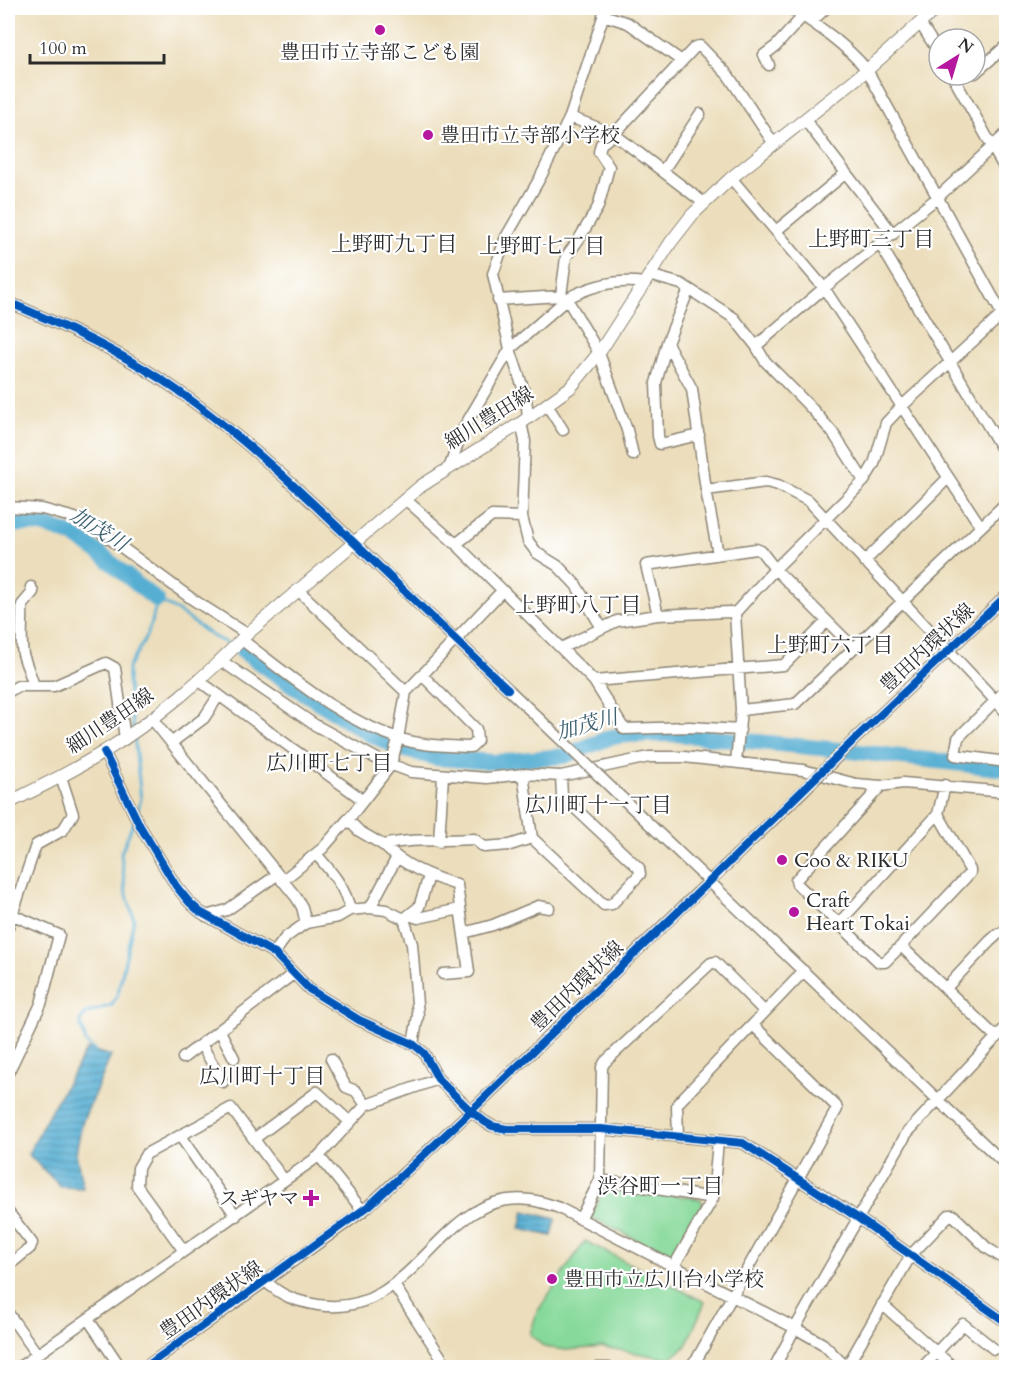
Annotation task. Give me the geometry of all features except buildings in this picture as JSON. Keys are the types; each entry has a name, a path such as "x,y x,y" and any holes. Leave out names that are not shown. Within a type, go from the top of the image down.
{"main road":[{"name":"細川豊田線","path":"8,803 61,777 125,739 198,680 243,638 405,499 450,466 547,405 571,387 599,353 646,279 685,224 704,203 731,178 867,70 937,8"}],"street":[{"path":"561,648 617,621 658,615 735,613 775,569 864,481 874,464 886,423 950,362 1005,315 937,198 867,70 853,53 790,8"},
{"path":"768,65 764,55 807,19 826,8"},
{"path":"602,628 576,585 558,566 537,553 528,541 522,517 526,397 510,349 493,274 506,237 540,178 570,117 604,11 628,23 678,59 683,59"},
{"path":"920,23 927,34"},
{"path":"633,455 627,430 599,353 565,298 566,257 598,207 609,167 599,152 601,144 614,134 683,59 700,46 728,75 774,144"},
{"path":"987,63 1006,46"},
{"path":"960,87 1006,171"},
{"path":"663,171 700,114"},
{"path":"570,117 614,134 704,203"},
{"path":"805,120 893,234"},
{"path":"756,346 824,288 937,198 1006,135"},
{"path":"777,230 846,173"},
{"path":"731,178 824,288 981,527"},
{"path":"880,244 1006,456"},
{"path":"498,300 565,298 602,284 646,279 681,284 734,318 765,361 833,433 864,481"},
{"path":"689,289 667,343 656,383 658,436 660,444 699,435"},
{"path":"450,466 463,429 510,349 565,298"},
{"path":"8,302 126,358 183,394 240,438 355,542 1006,1165"},
{"path":"667,343 692,389 706,490 718,554"},
{"path":"547,405 563,430"},
{"path":"864,562 948,478"},
{"path":"706,490 766,482 778,485 809,501 1006,712"},
{"path":"405,499 456,544 594,681 624,729 690,727 740,730"},
{"path":"741,710 795,704 1006,503"},
{"path":"8,507 42,509 75,518 94,527 340,711 366,725 398,739 433,745 471,747 477,741 476,729 422,675"},
{"path":"456,544 492,516 522,517"},
{"path":"658,615 646,565 756,549 854,648"},
{"path":"30,587 33,592 22,605 21,635 23,654 34,686"},
{"path":"298,590 406,692"},
{"path":"206,916 226,910 323,848 391,765 406,692 502,591"},
{"name":"豊田内環状線","path":"144,1368 363,1211 471,1111 1006,596"},
{"path":"735,613 741,710 736,762"},
{"path":"594,681 784,665 827,621"},
{"path":"220,660 315,725 367,754 411,772 487,778 523,774 561,776 649,757 684,757 802,770 835,777 844,782 881,786 903,783 1006,792"},
{"path":"8,692 18,686 54,686 106,663 115,668 125,739"},
{"path":"198,680 363,800"},
{"path":"1006,690 958,738 955,755 1006,762"},
{"path":"171,742 204,718 219,695"},
{"path":"152,719 296,897 306,923"},
{"path":"104,752 139,824 176,886 189,903 206,916 274,953 309,989 359,1020 413,1044 424,1053 438,1079 471,1111 492,1126 601,1129 743,1143 858,1218 1006,1322"},
{"path":"523,774 532,837 604,905 612,904 640,874 639,868 562,796 561,776"},
{"path":"439,842 443,776"},
{"path":"8,927 36,845 63,830 73,814 61,777"},
{"path":"881,786 796,880 797,884 879,962 885,962 970,873 938,814"},
{"path":"839,923 938,814 945,786"},
{"path":"350,817 348,819 359,831 383,845 396,859 429,876 457,885 469,972 443,974"},
{"path":"383,845 405,840 439,842 474,839 484,847 510,845 532,837"},
{"path":"316,854 347,898 350,910"},
{"path":"370,908 396,859"},
{"path":"406,917 419,907 429,876"},
{"path":"464,933 493,925 538,906 549,908"},
{"path":"274,953 286,937 306,923 338,917 350,910 370,908 418,918 460,909"},
{"path":"8,1073 41,1004 59,935 13,915"},
{"path":"406,917 412,944 418,1016 413,1044"},
{"path":"946,988 990,941 998,934 1006,932"},
{"path":"901,946 996,1037"},
{"path":"580,1219 600,1180 602,1067 605,1062 711,963 715,962 765,1012"},
{"path":"678,1137 677,1106 679,1102 804,971"},
{"path":"183,1058 293,974"},
{"path":"689,1368 698,1358 836,1112 836,1106 753,1025"},
{"path":"774,1368 907,1133 1006,1027"},
{"path":"220,1030 234,1058"},
{"path":"201,1044 223,1082"},
{"path":"331,1059 346,1087 356,1091 366,1105"},
{"path":"18,1368 319,1156 366,1105 438,1079"},
{"path":"255,1138 317,1092 350,1122"},
{"path":"184,1251 137,1186 138,1168 146,1154 231,1108 284,1180"},
{"path":"180,1136 236,1216"},
{"path":"674,1266 713,1198 718,1141"},
{"path":"319,1156 363,1211"},
{"path":"600,1180 713,1198"},
{"path":"265,1281 280,1294 304,1302 332,1306 354,1305 373,1299 394,1285 456,1225 472,1213 489,1205 529,1200 557,1207 795,1328 823,1344 846,1367 911,1255 949,1215 953,1215 987,1248 1006,1260"},
{"path":"8,1212 32,1243 30,1248 8,1266"},
{"path":"394,1285 448,1368"},
{"path":"882,1304 954,1368"},
{"path":"8,1312 37,1354"},
{"path":"88,1319 121,1368"},
{"path":"922,1368 963,1324 994,1349"},
{"path":"597,1368 609,1368"}],"green space":[{"path":"606,1185 701,1199 703,1206 674,1256 670,1257 591,1217"},
{"path":"585,1241 705,1302 686,1346 670,1359 603,1347 566,1350 544,1347 530,1334 537,1312"}],"water":[{"path":"87,1049 111,1056 82,1123 76,1153 83,1188 61,1187 28,1154"},
{"path":"524,1211 556,1219 552,1236 520,1229"}],"waterway":[{"name":"加茂川","path":"8,525 40,525 73,536 102,555 157,600"},
{"path":"133,729 128,668 144,641 152,622 157,600 230,645"},
{"name":"加茂川","path":"242,651 369,734 402,749 436,758 496,762 564,756 611,737 676,734 1006,769"},
{"path":"134,735 141,799 137,812"},
{"path":"95,1051 86,1043 80,1021 87,1013 112,1005 118,993 134,919 125,888 121,853 134,821"}],"cycle path":[{"path":"8,302 121,355 203,409 290,482 508,689"},
{"path":"144,1368 370,1205 471,1111 1006,596"},
{"path":"104,752 140,826 176,886 189,902 200,912 274,953 309,989 359,1020 413,1044 424,1053 438,1079 485,1122 507,1129 601,1129 743,1143 858,1218 1006,1322"}],"place":[{"name":"豊田市立寺部こども園","path":"380,30"},
{"name":"豊田市立寺部小学校","path":"428,135"},
{"name":"Coo & RIKU","path":"782,860"},
{"name":"Craft Heart Tokai","path":"794,912"},
{"name":"スギヤマ","path":"311,1198"},
{"name":"豊田市立広川台小学校","path":"552,1279"}],"district":[{"name":"上野町三丁目","path":"871,239"},
{"name":"上野町九丁目","path":"394,244"},
{"name":"上野町七丁目","path":"542,246"},
{"name":"上野町八丁目","path":"578,605"},
{"name":"上野町六丁目","path":"830,645"},
{"name":"広川町七丁目","path":"329,763"},
{"name":"広川町十一丁目","path":"598,805"},
{"name":"広川町十丁目","path":"262,1076"},
{"name":"渋谷町一丁目","path":"660,1186"}]}
